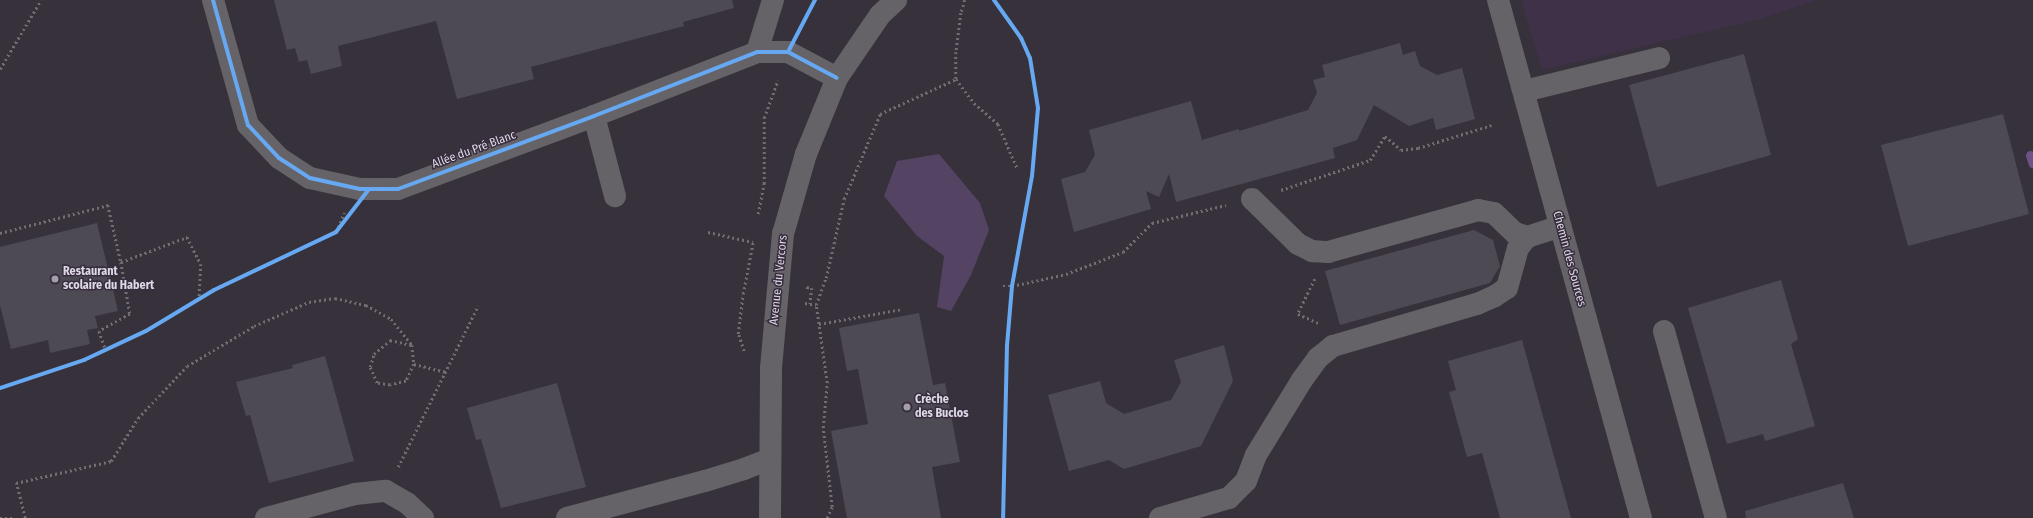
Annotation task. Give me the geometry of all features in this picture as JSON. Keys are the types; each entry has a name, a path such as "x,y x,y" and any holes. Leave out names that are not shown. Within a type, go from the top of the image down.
{"street":[{"name":"Allée du Pré Blanc","path":"213,0 248,125 279,158 310,178 360,189 398,189 594,116 757,52 788,52 837,78"},
{"path":"757,52 773,0"},
{"name":"Avenue du Vercors","path":"770,518 771,368 783,234 806,154 837,78 880,15 896,0"},
{"name":"Chemin des Sources","path":"1498,0 1641,518"},
{"path":"1524,90 1659,58"},
{"path":"594,116 615,196"},
{"path":"1252,199 1298,244 1312,251 1328,252 1478,210 1494,213 1515,233 1527,237"},
{"path":"1160,518 1229,498 1246,481 1256,456 1318,358 1333,346 1477,304 1495,296 1507,288 1518,248 1527,237 1560,226"},
{"path":"1664,331 1716,518"},
{"path":"567,518 705,481 770,459"},
{"path":"266,518 355,494 386,491 407,502 423,518"}],"path":[{"path":"0,69 41,0"},
{"path":"965,0 961,13 956,52 956,79 974,103 998,124 1018,170"},
{"path":"757,220 764,184 764,118 788,52"},
{"path":"827,518 832,507 823,428 827,383 816,305 826,278 844,199 880,114 956,79"},
{"path":"1003,286 1012,286 1066,274 1123,252 1152,223 1252,199 1370,160 1385,136 1401,150 1418,148 1492,125"},
{"path":"329,235 336,232 369,189"},
{"path":"0,233 108,205 122,262 130,314 99,331 106,350"},
{"path":"708,232 753,242"},
{"path":"745,353 738,334 743,294 754,234"},
{"path":"122,262 188,237 201,264 199,299"},
{"path":"1322,252 1319,271 1298,314 1332,329 1342,343"},
{"path":"1012,293 1014,278"},
{"path":"807,292 807,287 812,288 810,304"},
{"path":"192,303 204,296"},
{"path":"25,518 16,483 111,461 138,418 187,366 254,326 309,302 335,298 366,305 391,319 412,346 414,364 406,381 390,385 377,383 370,367 374,354 390,340 412,346"},
{"path":"806,298 805,303 816,305"},
{"path":"386,491 478,306"},
{"path":"819,324 902,309"},
{"path":"99,353 113,346"},
{"path":"414,364 446,372"},
{"path":"0,518 13,518"}],"shaded area":[{"path":"1521,0 1817,0 1761,19 1542,70"},
{"path":"939,154 980,203 989,230 971,275 951,311 937,307 944,256 917,236 884,196 897,161"}],"building":[{"path":"274,0 732,0 734,8 683,22 684,26 531,67 534,79 457,99 436,21 338,46 342,66 311,74 307,60 299,62 295,48 287,50"},
{"path":"1400,43 1403,55 1415,51 1420,66 1437,75 1462,68 1475,119 1436,130 1433,118 1409,126 1374,105 1357,140 1333,148 1335,158 1176,202 1169,174 1159,197 1146,191 1151,209 1074,232 1061,179 1085,172 1095,155 1089,130 1191,101 1202,140 1239,129 1239,131 1308,110 1317,93 1313,80 1325,77 1322,65"},
{"path":"1744,54 1771,155 1657,187 1629,85"},
{"path":"2003,114 2029,214 1908,246 1881,145"},
{"name":"Restaurant scolaire du Habert","path":"97,223 118,311 95,316 98,328 87,330 90,344 50,353 48,340 11,349 0,305 0,247"},
{"path":"1474,230 1493,240 1500,266 1490,283 1340,325 1325,271"},
{"path":"1781,280 1798,339 1791,344 1815,426 1765,441 1763,434 1727,444 1688,308"},
{"name":"Crèche des Buclos","path":"919,313 933,385 945,383 960,462 932,467 941,518 847,518 831,431 868,424 858,369 847,371 839,328"},
{"path":"1522,340 1571,518 1500,518 1482,453 1467,457 1449,392 1456,390 1448,361"},
{"path":"1224,345 1233,381 1201,446 1124,469 1109,460 1069,471 1048,395 1100,381 1106,403 1124,414 1171,400 1181,382 1174,360"},
{"path":"325,356 354,461 269,483 250,415 246,416 236,382 293,368 292,365"},
{"path":"557,383 586,487 501,508 481,439 476,440 467,408"},
{"path":"1843,483 1854,518 1746,518 1745,511"}],"waterway":[{"path":"2030,155 2033,164"}],"cycle path":[{"path":"213,0 248,125 279,158 310,178 360,189 398,189 594,116 757,52 788,52 837,78"},
{"path":"788,52 815,0"},
{"path":"994,0 1021,38 1030,58 1038,108 1032,176 1012,286 1007,345 1003,518"},
{"path":"0,388 84,360 146,331 214,290 336,232 369,189"}],"place":[{"name":"Restaurant scolaire du Habert","path":"55,279"},
{"name":"Crèche des Buclos","path":"907,407"}]}
